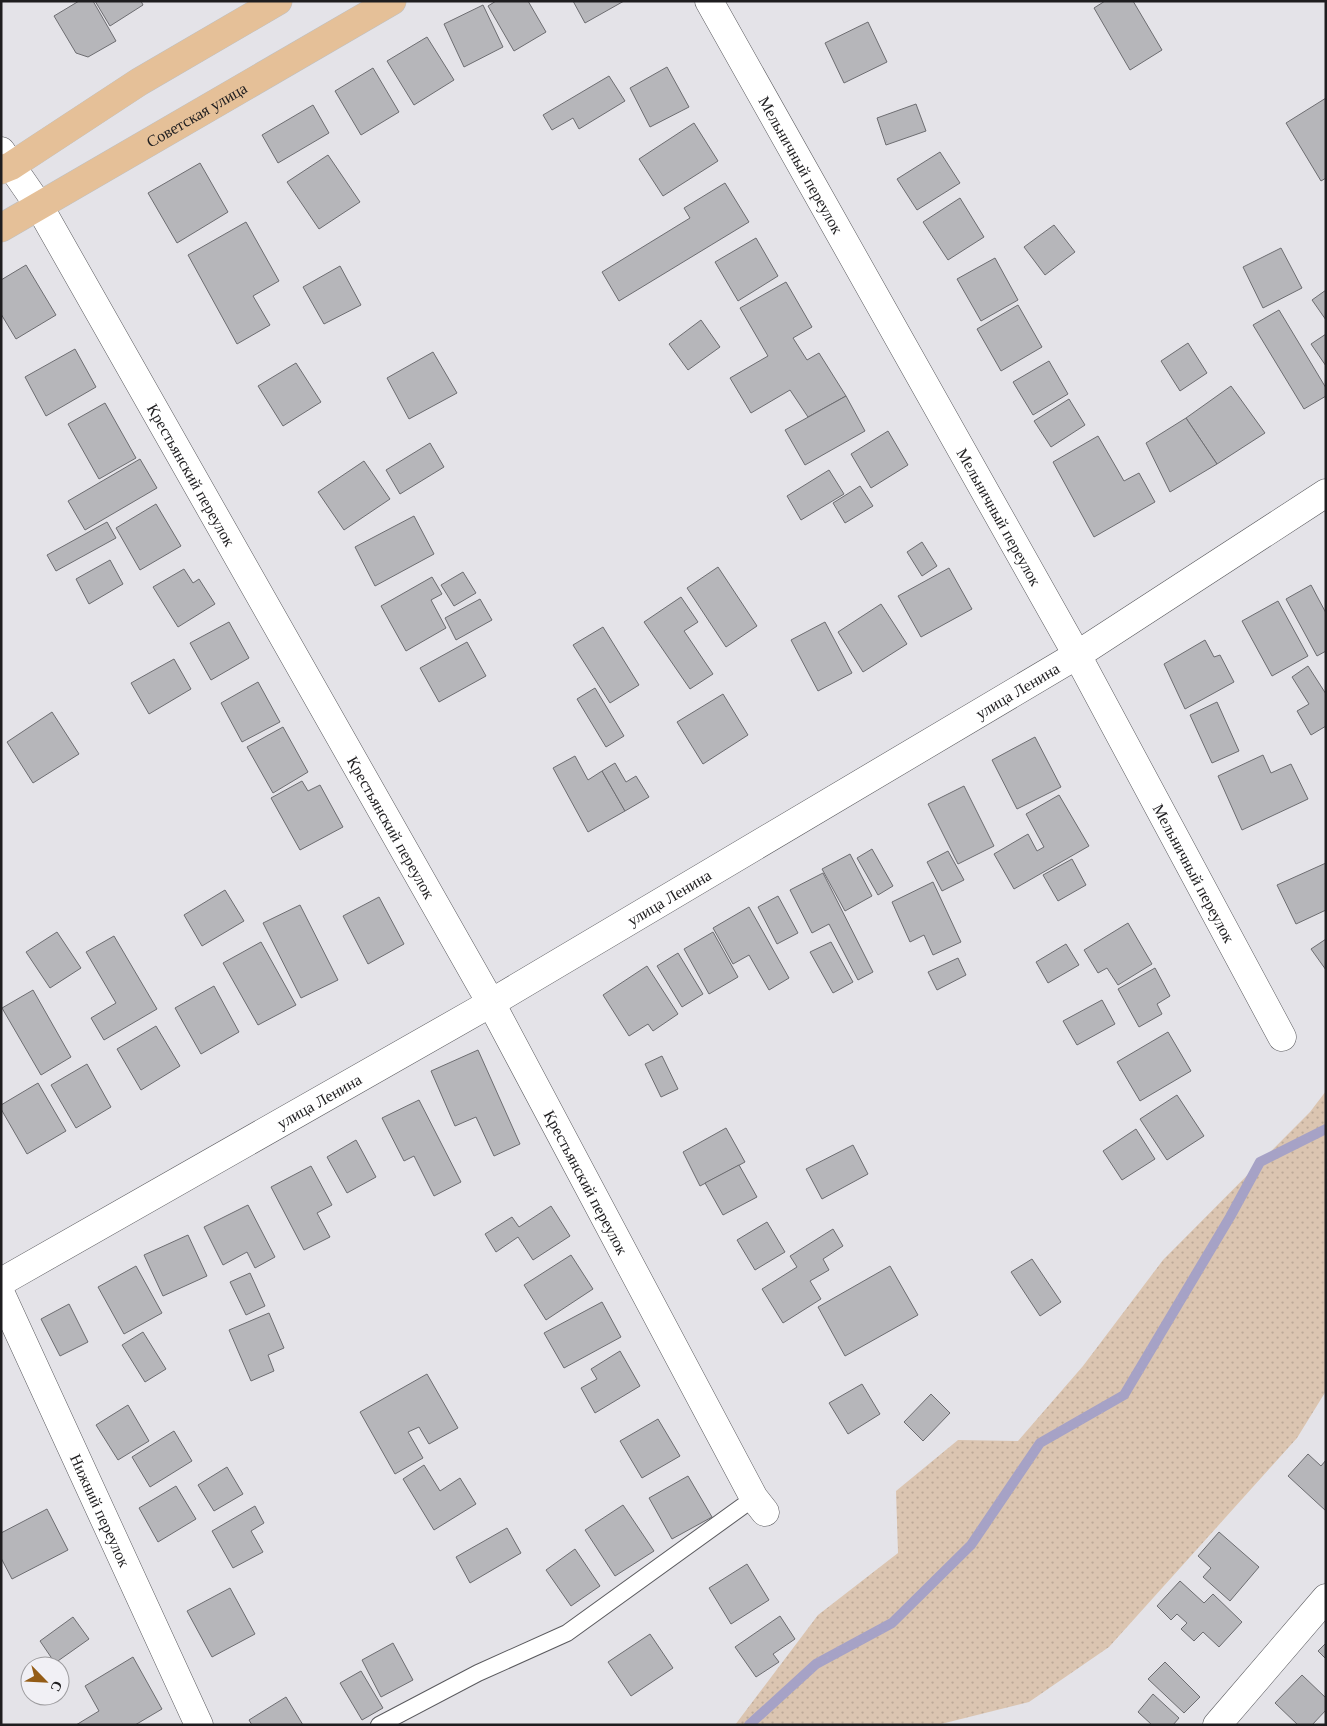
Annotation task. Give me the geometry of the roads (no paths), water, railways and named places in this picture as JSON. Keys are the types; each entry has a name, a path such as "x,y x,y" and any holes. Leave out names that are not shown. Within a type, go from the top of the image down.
{"main road":[{"path":"4,162 278,1"},
{"name":"Советская улица","path":"1,228 392,1"}],"street":[{"name":"Мельничный переулок","path":"709,1 1077,655 1282,1037"},
{"name":"Крестьянский переулок","path":"4,162 39,206 491,1003 760,1505"},
{"name":"улица Ленина","path":"1,1282 491,1003 1077,655 1326,493"},
{"name":"Нижний переулок","path":"1,1294 199,1725"},
{"path":"1217,1725 1326,1598"}],"lane":[{"path":"379,1725 478,1673 567,1634 760,1505"}],"waterway":[{"path":"749,1725 816,1664 892,1623 971,1545 1040,1443 1124,1395 1230,1217 1260,1162 1326,1129"}]}
